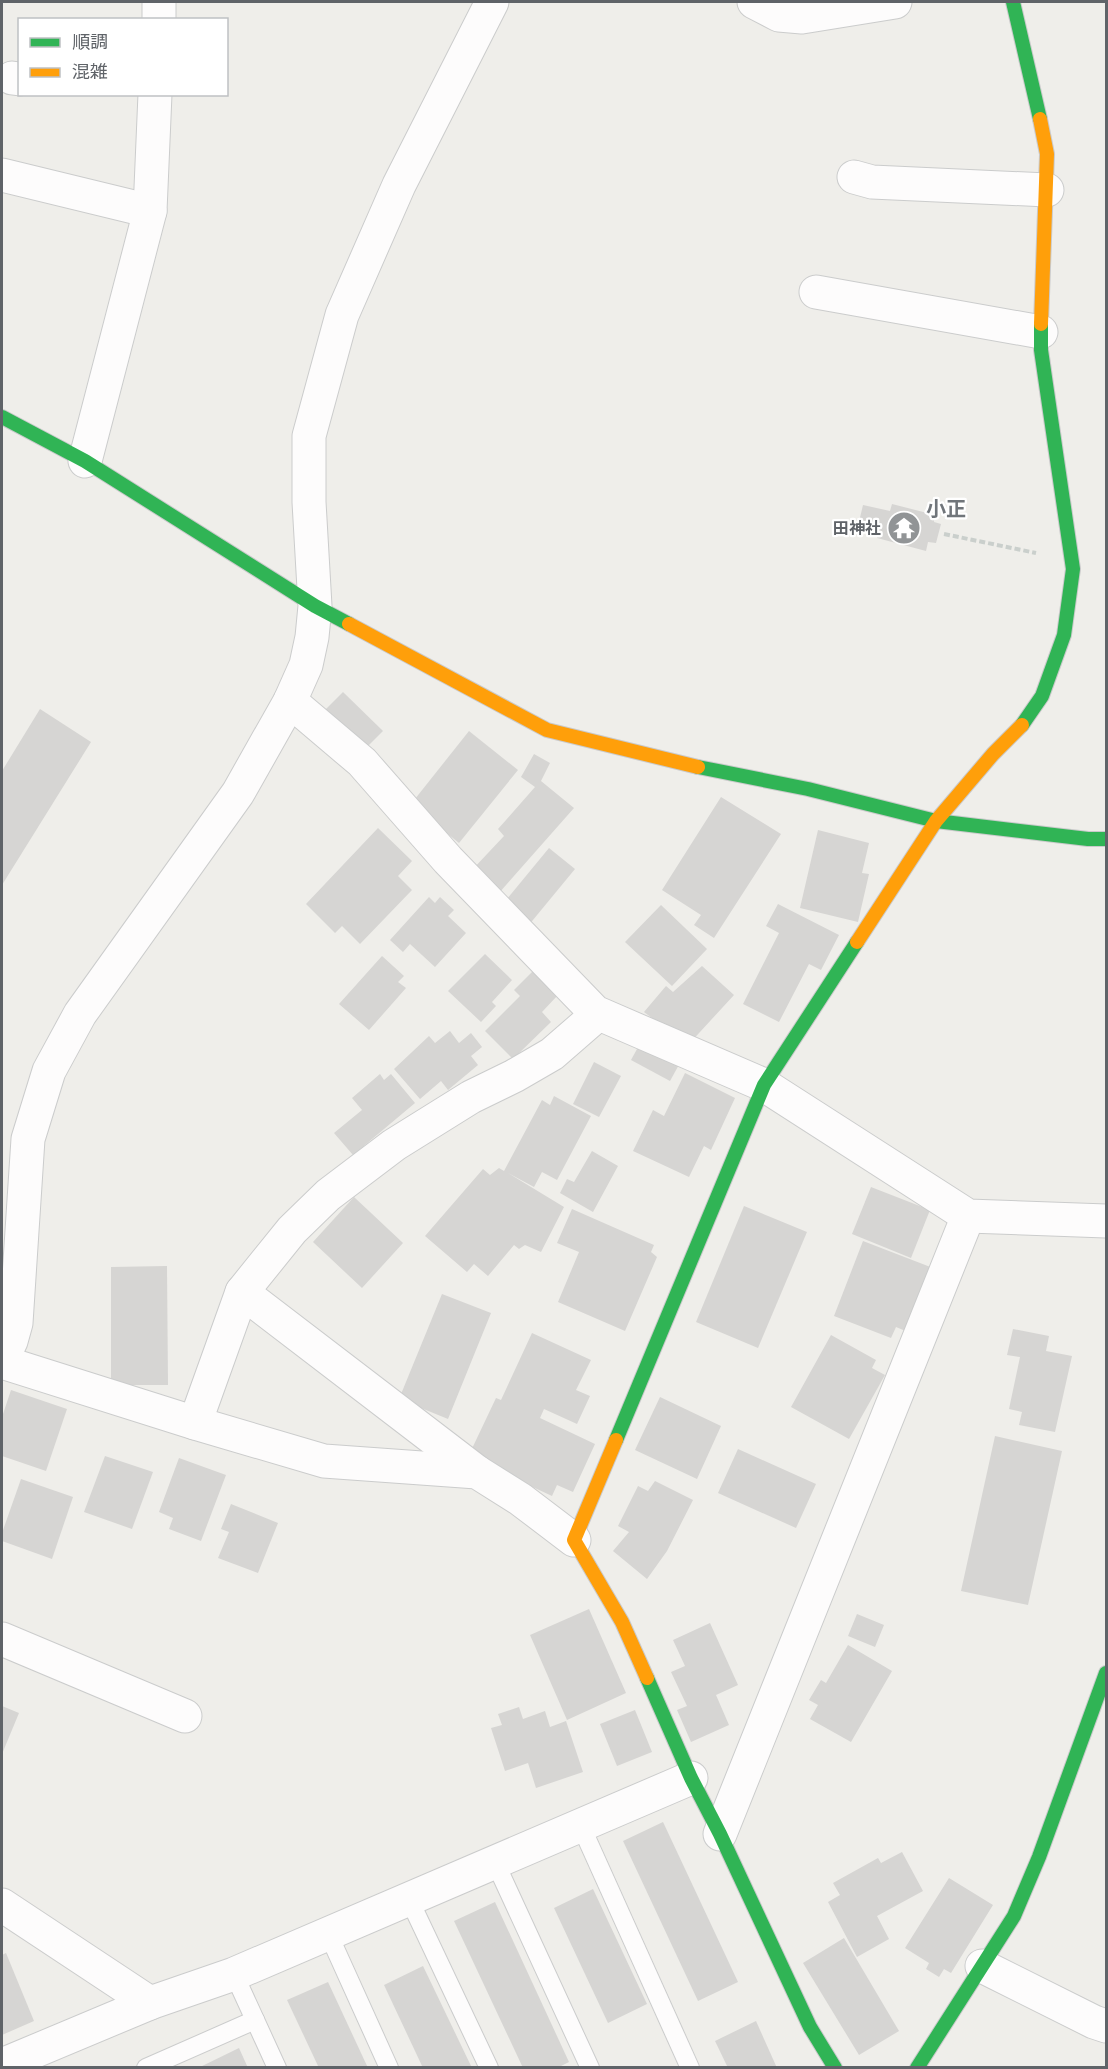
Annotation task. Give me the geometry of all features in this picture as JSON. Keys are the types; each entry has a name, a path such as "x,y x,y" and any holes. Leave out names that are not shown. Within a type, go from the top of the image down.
{"street":[{"path":"159,2 159,18"},
{"path":"477,1472 324,1461 195,1423 2,1361 16,1323 28,1139 49,1071 80,1014 238,793 290,700 306,665 315,606 309,502 309,436 342,315 399,186 492,2"},
{"path":"754,2 779,15 802,17 895,2"},
{"path":"574,1540 765,1085 936,821 993,754 1022,726 1042,696 1064,635 1073,569 1041,350 1041,284 1047,154 1037,101 1013,2"},
{"path":"85,461 150,211 155,96"},
{"path":"2,175 150,211"},
{"path":"854,177 872,182 1047,190"},
{"path":"816,291 1041,332"},
{"path":"2,417 85,461 315,606 547,730 717,772 808,789 936,821 1088,839 1107,839"},
{"path":"290,700 362,762 448,860 597,1014 765,1085 968,1216 1107,1221"},
{"path":"195,1423 242,1292 292,1230 328,1195 394,1145 471,1097 552,1054 597,1014"},
{"path":"720,1834 968,1216"},
{"path":"242,1292 477,1472 520,1499 574,1540 622,1622 692,1778 810,2026 835,2067"},
{"path":"2,1639 184,1716"},
{"path":"917,2067 1014,1916 1039,1857 1107,1672"},
{"path":"2,2065 150,2003 234,1974 692,1778"},
{"path":"2,1905 150,2003"},
{"path":"982,1965 1094,2022 1107,2026"}],"lane":[{"path":"581,1826 690,2067"},
{"path":"495,1862 590,2067"},
{"path":"409,1899 489,2067"},
{"path":"328,1934 389,2067"},
{"path":"234,1974 277,2067"},
{"path":"146,2067 165,2064 255,2020"}],"path":[{"path":"944,534 1072,560"}],"building":[{"name":"田神社","path":"892,504 935,515 934,522 941,524 936,543 928,542 926,551 877,538 879,531 858,526 863,505 890,511"},
{"path":"343,692 383,731 361,753 321,714"},
{"path":"40,709 91,742 2,885 2,771"},
{"path":"469,731 518,770 459,843 411,804"},
{"path":"534,754 550,763 541,781 574,808 499,893 472,870 504,836 498,829 535,787 521,777"},
{"path":"721,797 781,834 714,938 694,925 701,915 662,890"},
{"path":"378,828 412,861 398,876 412,890 360,944 342,926 335,933 306,904"},
{"path":"818,830 869,843 862,873 869,874 858,922 800,908"},
{"path":"549,848 575,869 528,926 502,905"},
{"path":"429,897 435,903 440,897 454,910 448,916 466,933 435,967 410,944 403,952 390,940"},
{"path":"778,904 839,935 821,970 809,964 779,1022 743,1004 779,933 766,926"},
{"path":"661,905 707,949 672,986 625,942"},
{"path":"485,954 512,980 492,1002 496,1006 481,1022 448,991"},
{"path":"382,956 404,976 398,982 406,988 369,1030 339,1004"},
{"path":"702,966 734,995 688,1045 644,1012 666,986 673,992"},
{"path":"534,970 558,995 542,1012 551,1022 513,1059 485,1031 520,996 514,990"},
{"path":"450,1031 459,1043 471,1033 482,1047 471,1056 478,1065 448,1090 441,1081 420,1099 394,1069 429,1036 435,1043"},
{"path":"642,1040 681,1061 670,1081 631,1060"},
{"path":"594,1062 621,1076 599,1117 573,1104"},
{"path":"685,1073 735,1098 711,1150 704,1146 689,1177 633,1151 653,1110 664,1116"},
{"path":"380,1074 384,1080 391,1074 415,1103 353,1155 334,1133 362,1110 352,1098"},
{"path":"554,1096 591,1116 557,1180 542,1172 534,1187 508,1173 564,1207 541,1252 525,1245 519,1249 514,1245 488,1276 474,1264 467,1272 425,1236 483,1169 490,1175 499,1168 504,1171 542,1100 550,1105"},
{"path":"592,1151 618,1166 593,1212 560,1193 567,1179 574,1182"},
{"path":"871,1187 930,1210 911,1258 852,1234"},
{"path":"354,1197 403,1243 362,1288 313,1242"},
{"path":"744,1206 807,1232 758,1348 696,1322"},
{"path":"572,1209 654,1245 651,1252 657,1257 625,1331 558,1302 579,1252 557,1243"},
{"path":"863,1241 933,1268 908,1332 896,1327 891,1338 834,1316"},
{"path":"167,1266 168,1385 111,1385 111,1267"},
{"path":"442,1294 491,1313 448,1419 399,1399"},
{"path":"1013,1329 1049,1336 1046,1351 1072,1356 1055,1432 1019,1425 1022,1412 1009,1409 1020,1357 1007,1355"},
{"path":"532,1333 591,1360 576,1390 590,1396 577,1424 544,1409 540,1418 595,1444 573,1492 557,1485 552,1496 468,1457 496,1398 501,1400"},
{"path":"831,1335 876,1360 872,1368 885,1375 849,1439 791,1407"},
{"path":"11,1390 67,1409 46,1471 2,1456 2,1417"},
{"path":"660,1397 721,1426 697,1479 635,1450"},
{"path":"995,1436 1062,1451 1028,1605 961,1591"},
{"path":"738,1449 816,1484 796,1528 718,1493"},
{"path":"105,1456 153,1472 132,1529 84,1512"},
{"path":"179,1458 226,1475 201,1541 169,1529 173,1518 159,1512"},
{"path":"21,1479 73,1497 52,1559 2,1541 2,1533"},
{"path":"655,1481 693,1500 667,1551 647,1579 613,1551 629,1532 618,1526 638,1486 648,1491"},
{"path":"231,1504 278,1523 258,1573 218,1558 229,1532 221,1529"},
{"path":"589,1609 626,1693 567,1720 530,1635"},
{"path":"857,1614 884,1625 875,1647 848,1636"},
{"path":"710,1623 738,1685 716,1695 729,1725 691,1742 677,1710 687,1706 671,1672 685,1666 673,1640"},
{"path":"848,1645 892,1671 851,1742 810,1719 818,1705 809,1700 821,1680 826,1683"},
{"path":"2,1706 19,1713 2,1754"},
{"path":"519,1707 523,1719 545,1711 550,1727 566,1721 583,1772 536,1788 528,1763 505,1771 491,1728 502,1725 498,1714"},
{"path":"635,1710 652,1752 617,1766 600,1724"},
{"path":"663,1822 738,1982 698,2001 623,1841"},
{"path":"902,1852 923,1891 877,1916 889,1939 857,1957 828,1902 840,1895 833,1883 878,1858 881,1863"},
{"path":"949,1878 993,1905 951,1973 944,1969 939,1977 926,1969 929,1963 905,1948"},
{"path":"593,1889 647,2004 608,2023 554,1908"},
{"path":"495,1902 569,2062 557,2068 523,2068 454,1921"},
{"path":"844,1938 899,2031 859,2055 803,1963"},
{"path":"6,1953 34,2021 2,2035 2,1955"},
{"path":"423,1966 472,2068 423,2068 384,1985"},
{"path":"328,1982 368,2068 319,2068 287,2000"},
{"path":"756,2021 777,2068 728,2068 715,2041"},
{"path":"239,2048 248,2068 198,2068"}],"traffic: fast":[{"path":"1013,2 1040,119"},
{"path":"1022,725 1042,696 1064,635 1073,569 1041,350 1041,324"},
{"path":"2,417 85,461 315,606 349,624"},
{"path":"698,767 808,789 936,821 1088,839 1106,839"},
{"path":"616,1440 764,1085 857,942"},
{"path":"917,2068 1014,1916 1039,1857 1106,1673"},
{"path":"647,1678 691,1778 720,1834 810,2027 835,2068"}],"traffic: slow":[{"path":"1040,119 1047,154 1041,324"},
{"path":"349,624 547,730 698,767"},
{"path":"857,942 936,821 993,754 1022,725"},
{"path":"616,1440 574,1540 622,1622 647,1678"}],"place":[{"name":"田神社","path":"904,528"}],"district":[{"name":"小正","path":"946,509"}]}
